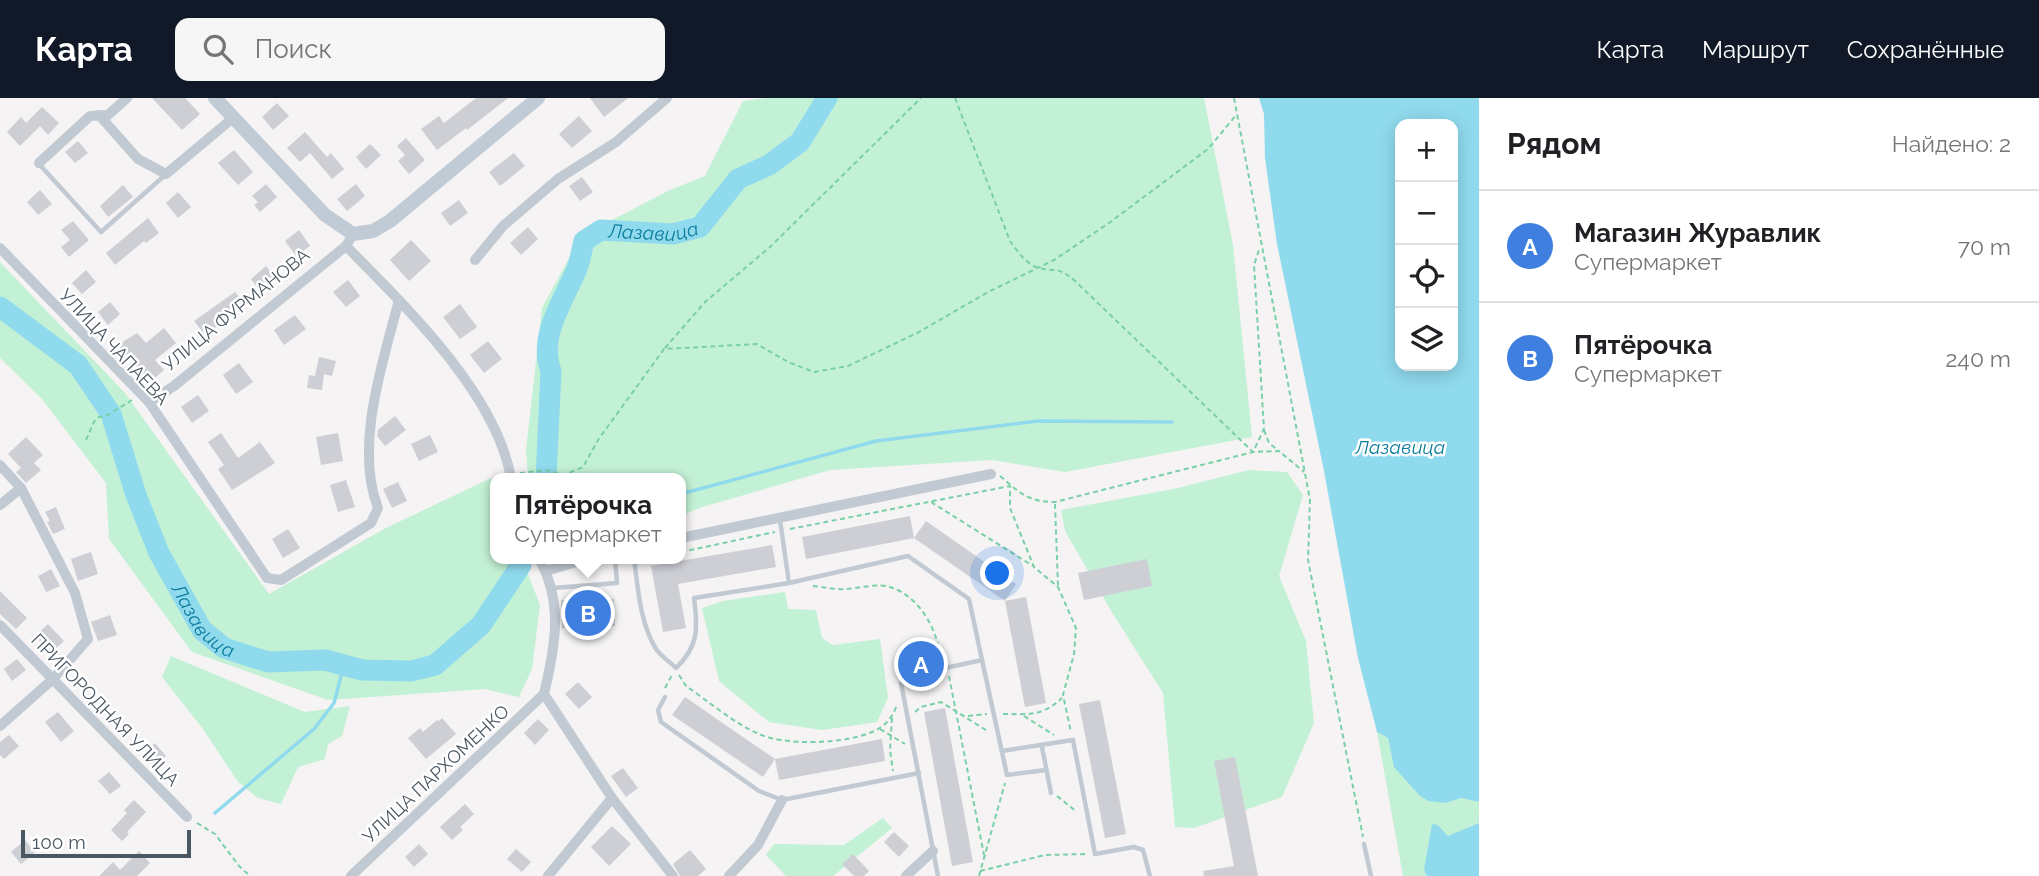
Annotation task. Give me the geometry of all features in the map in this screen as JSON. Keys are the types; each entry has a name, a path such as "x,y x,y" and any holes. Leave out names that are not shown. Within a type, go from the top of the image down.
{"main road":[{"path":"215,98 350,240"},
{"name":"УЛИЦА ФУРМАНОВА","path":"350,240 390,221 538,98"}],"street":[{"path":"39,163 90,116 108,115 127,98"},
{"path":"475,260 503,226 558,179 615,142 667,98"},
{"path":"99,115 138,159 166,173 233,118"},
{"path":"350,240 444,352 478,399 500,438 510,473"},
{"name":"УЛИЦА ФУРМАНОВА","path":"146,400 174,386 350,240"},
{"name":"УЛИЦА ЧАПАЕВА","path":"0,248 146,400 267,578 281,580 371,523 377,508 371,490 371,434 379,378 399,300"},
{"path":"0,465 21,488 75,593 88,639 53,679 0,726"},
{"path":"686,537 991,474"},
{"path":"0,505 21,488"},
{"path":"542,564 552,588 555,605 555,636 544,694 612,798 673,876"},
{"path":"546,571 569,564"},
{"name":"ПРИГОРОДНАЯ УЛИЦА","path":"0,625 187,817"},
{"name":"УЛИЦА ПАРХОМЕНКО","path":"351,876 544,694"},
{"path":"548,876 612,798"},
{"path":"729,876 758,845 782,800"},
{"path":"906,876 933,851"}],"lane":[{"path":"39,163 101,232 166,173"},
{"path":"780,519 789,583"},
{"path":"635,564 640,605 651,638 656,650 676,668 695,640 698,627 694,598 789,583 908,556 969,599 1007,775 1046,771"},
{"path":"552,588 617,583 615,564"},
{"path":"938,876 901,683 913,675 982,660"},
{"path":"665,697 658,710 661,722 759,791 782,800 919,773"},
{"path":"1002,751 1042,747 1073,740 1094,854 1134,847 1143,850 1150,876"},
{"path":"1042,747 1051,793"},
{"path":"1364,844 1371,876"}],"path":[{"path":"569,473 583,467 598,440 664,349 705,302 770,247 921,98"},
{"path":"954,98 1010,241 1022,257 1037,268 1059,269 1075,281 1253,452"},
{"path":"1234,98 1310,500 1308,560 1364,844"},
{"path":"664,349 757,344 788,362 814,372 848,366 919,332 1087,238 1208,149 1237,114"},
{"path":"1261,246 1254,265 1264,429 1269,443 1305,473"},
{"path":"86,440 99,417 106,416 132,400 146,400"},
{"path":"1253,452 1264,429"},
{"path":"991,474 1002,476 1010,486 1035,502 1055,502 1253,452 1279,451"},
{"path":"528,473 546,470 557,473"},
{"path":"686,551 1010,486"},
{"path":"1010,486 1010,508 1034,567"},
{"path":"931,502 1034,567 1058,587"},
{"path":"1055,502 1058,587 1076,628 1074,654 1063,698 1073,740"},
{"path":"789,583 842,589 889,586 912,600 931,622 956,710 984,855"},
{"path":"665,697 665,686 676,668 686,686 755,733 772,739 837,739 858,737 879,729 892,717 903,694"},
{"path":"967,716 1024,716 1045,712 1063,698"},
{"path":"908,719 921,707 941,702 967,716 999,739"},
{"path":"1024,716 1064,742"},
{"path":"890,779 892,717"},
{"path":"879,729 903,744 913,745"},
{"path":"979,876 1007,775"},
{"path":"1051,793 1062,798 1088,822"},
{"path":"187,817 215,834 250,876"},
{"path":"981,872 1045,855 1094,854"}],"green space":[{"path":"765,98 1204,98 1233,245 1252,437 1065,472 992,460 830,470 686,514 686,473 528,473 526,450 542,308 581,236 670,190 705,176 743,101"},
{"path":"0,262 125,393 269,594 386,528 490,478 490,564 524,564 540,605 532,669 519,697 485,689 328,700 192,652 109,539 106,483 42,399 0,358"},
{"path":"1249,470 1287,472 1303,495 1279,576 1306,641 1314,723 1282,797 1194,828 1175,827 1163,693 1065,531 1061,510 1178,488"},
{"path":"785,592 788,609 816,610 822,638 833,645 880,639 888,698 877,722 822,730 769,722 719,681 702,608 723,601"},
{"path":"171,656 305,712 350,706 342,736 328,744 325,759 298,767 281,804 258,798 238,782 203,729 162,677"},
{"path":"1377,732 1388,738 1395,767 1446,803 1460,798 1479,802 1479,823 1476,826 1448,836 1438,825 1424,870 1427,876 1403,876"},
{"path":"883,818 892,828 833,876 786,876 766,855 774,844 844,845"}],"water":[{"name":"Лазавица","path":"1259,98 1479,98 1479,802 1461,798 1446,803 1428,801 1419,795 1394,767 1388,738 1377,732 1358,658 1324,471 1277,244 1265,158 1264,114"},
{"path":"1479,823 1479,876 1427,876 1424,870 1432,824 1438,825 1448,836"}],"building":[{"path":"152,98 185,98 200,114 182,130"},
{"path":"476,98 508,98 437,150 421,129 439,116 444,123"},
{"path":"590,98 628,98 604,117"},
{"path":"277,103 289,116 273,130 262,117"},
{"path":"42,107 59,123 48,135 40,126 20,146 7,132 21,117 26,123"},
{"path":"579,116 592,131 572,148 559,134"},
{"path":"305,132 327,157 331,153 344,169 332,179 310,153 300,162 287,148"},
{"path":"406,138 425,160 409,174 398,161 405,155 397,146"},
{"path":"78,141 88,153 75,163 65,152"},
{"path":"370,144 381,155 366,169 356,157"},
{"path":"234,150 253,172 238,185 218,163"},
{"path":"514,153 525,166 500,186 489,172"},
{"path":"582,177 593,192 580,201 569,186"},
{"path":"266,184 277,197 260,212 254,205 258,202 252,196"},
{"path":"356,184 365,196 347,211 337,199"},
{"path":"123,185 133,197 108,217 100,206"},
{"path":"40,190 52,204 38,215 27,202"},
{"path":"178,192 191,207 178,218 166,203"},
{"path":"459,200 468,213 450,226 441,213"},
{"path":"148,218 159,233 146,243 144,241 115,265 106,253"},
{"path":"73,221 89,240 69,257 61,247 70,240 61,230"},
{"path":"528,227 538,239 521,255 510,243"},
{"path":"299,230 310,246 296,256 285,241"},
{"path":"411,240 431,261 409,281 390,260"},
{"path":"266,266 277,280 261,292 251,279"},
{"path":"86,270 96,282 82,294 72,283"},
{"path":"348,280 360,296 346,307 333,292"},
{"path":"235,292 245,305 205,335 194,321"},
{"path":"110,302 120,314 108,325 98,312"},
{"path":"460,304 477,327 460,339 443,317"},
{"path":"295,315 306,329 284,345 274,330"},
{"path":"164,328 176,343 155,360 164,370 149,383 118,345 137,333 146,343"},
{"path":"488,341 502,359 484,373 470,355"},
{"path":"319,357 336,361 332,376 324,374 322,390 307,388 309,375 315,376"},
{"path":"239,363 253,382 236,394 223,375"},
{"path":"198,395 209,411 192,423 181,407"},
{"path":"395,416 406,430 385,446 377,436 378,430"},
{"path":"221,433 238,458 260,442 275,463 232,490 218,469 224,465 208,442"},
{"path":"338,433 343,461 321,465 316,437"},
{"path":"430,435 438,452 419,461 411,444"},
{"path":"26,437 43,455 34,463 41,470 26,483 16,472 21,468 8,454"},
{"path":"346,480 355,507 338,512 330,485"},
{"path":"398,482 407,501 392,508 383,489"},
{"path":"56,507 65,529 53,534 45,512"},
{"path":"910,516 914,538 806,559 802,537"},
{"path":"926,521 1016,584 1005,601 914,538"},
{"path":"288,529 300,548 283,558 272,539"},
{"path":"772,545 776,567 678,584 686,628 663,632 651,566 686,564 686,560"},
{"path":"91,552 98,574 78,581 71,559"},
{"path":"1147,559 1152,586 1084,600 1078,573"},
{"path":"51,569 60,586 46,592 38,576"},
{"path":"0,591 27,618 16,629 0,614"},
{"path":"1026,597 1046,703 1025,707 1005,601"},
{"path":"614,599 615,626 562,628 561,600"},
{"path":"110,615 117,635 98,641 91,622"},
{"path":"48,624 64,641 51,653 35,636"},
{"path":"927,658 929,667 901,674 899,665"},
{"path":"17,659 26,670 12,681 4,669"},
{"path":"578,682 592,697 579,709 565,694"},
{"path":"685,697 775,759 763,777 672,715"},
{"path":"1100,700 1126,834 1105,838 1079,704"},
{"path":"945,708 973,862 952,866 924,712"},
{"path":"58,712 74,731 61,742 45,722"},
{"path":"442,718 456,734 426,759 408,738 420,728 423,732"},
{"path":"538,719 549,730 535,745 524,733"},
{"path":"9,735 19,746 4,759 0,755 0,742"},
{"path":"882,739 885,761 779,780 775,759"},
{"path":"155,743 166,756 154,767 142,755"},
{"path":"1235,757 1258,876 1204,876 1203,871 1234,866 1214,761"},
{"path":"623,768 638,788 626,797 611,776"},
{"path":"109,772 121,786 110,794 98,781"},
{"path":"134,800 146,812 122,841 111,830 127,813 124,810"},
{"path":"465,804 474,814 460,827 463,830 452,840 440,827"},
{"path":"612,826 631,844 609,866 591,847"},
{"path":"894,832 909,846 899,857 884,842"},
{"path":"25,840 35,852 21,864 11,852"},
{"path":"419,844 428,854 414,867 405,857"},
{"path":"516,849 531,862 522,872 507,859"},
{"path":"690,850 706,869 698,876 680,876 673,864"},
{"path":"139,851 150,863 137,876 99,876 113,862 120,870"},
{"path":"853,854 869,871 864,876 854,876 842,864"}],"waterway":[{"name":"Лазавица","path":"546,473 551,371 547,346 549,333 577,269 584,241 601,230 673,234 700,227 738,179 769,165 800,142 827,98"},
{"name":"Лазавица","path":"0,307 78,365 111,414 136,495 159,553 202,630 224,648 268,662 325,660 362,670 411,671 435,665 481,625 521,565"},
{"path":"686,493 876,441 1038,421 1172,422"},
{"path":"215,813 314,729 334,703 344,665"}],"place":[{"name":"Пятёрочка","path":"588,613"},
{"name":"Магазин Журавлик","path":"921,664"}]}
